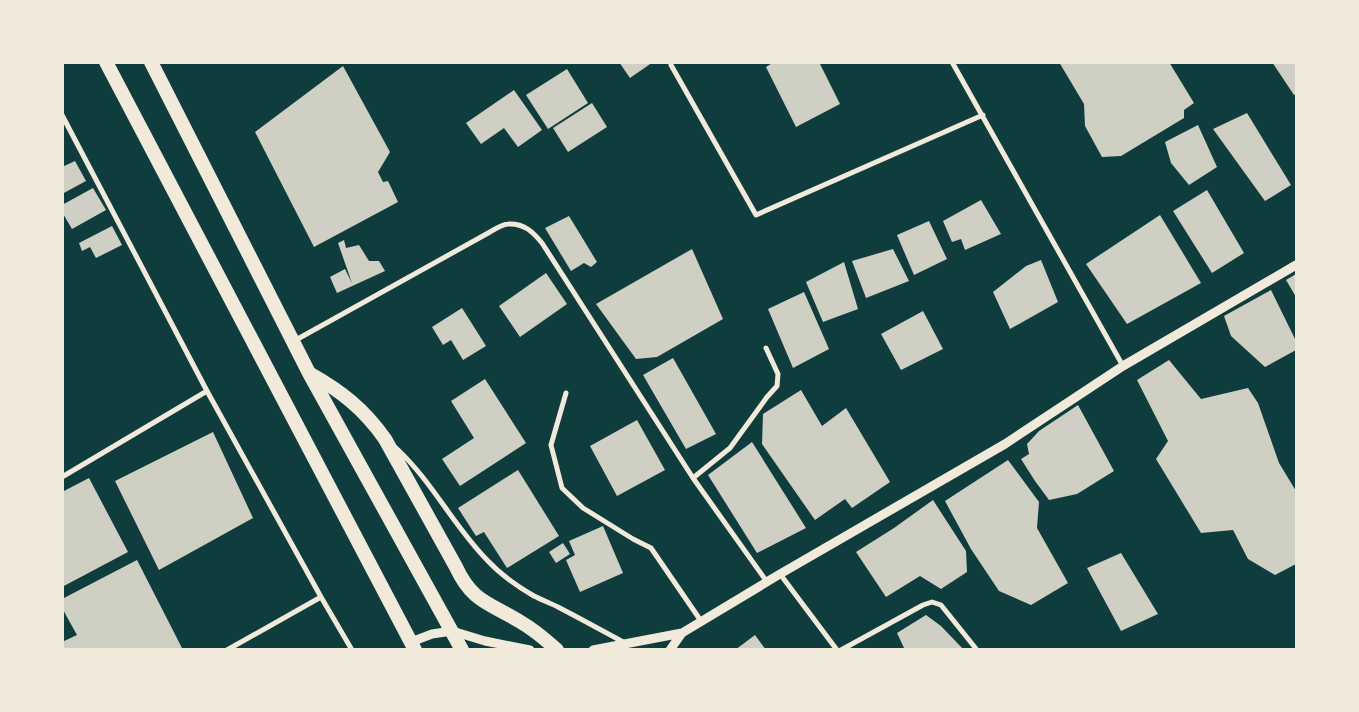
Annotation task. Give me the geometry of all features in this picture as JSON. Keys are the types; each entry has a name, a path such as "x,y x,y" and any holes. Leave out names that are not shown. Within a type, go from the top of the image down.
{"highway":[{"path":"106,62 411,647"},
{"path":"151,62 309,374 462,650"},
{"path":"309,374 331,385 350,399 367,416 385,439 469,590 485,603 521,622 541,636 556,650"}],"street":[{"path":"952,62 1123,366"},
{"path":"671,65 756,215 777,204 983,115"},
{"path":"62,114 207,391 352,650"},
{"path":"293,342 490,232 507,224 524,226 533,232 542,243 694,478 767,582"},
{"path":"593,650 682,633 1005,444 1123,366 1296,265"},
{"path":"694,478 730,448 777,386 778,374 766,348"},
{"path":"62,477 207,391"},
{"path":"566,393 551,445 562,488 583,508 632,539 652,548 701,622"},
{"path":"385,439 419,472 464,534 500,573 534,596 626,644"},
{"path":"780,574 837,650"},
{"path":"228,650 321,597"},
{"path":"841,650 922,605 932,602 941,605 977,650"},
{"path":"411,647 432,634 452,631 485,641 530,650"},
{"path":"670,650 682,633"}],"building":[{"path":"619,62 653,62 630,78"},
{"path":"774,62 819,62 840,104 796,127 766,67"},
{"path":"1059,62 1169,62 1194,103 1184,110 1184,118 1121,156 1102,157 1085,126 1084,104"},
{"path":"1272,62 1296,62 1296,94 1294,95"},
{"path":"343,66 390,152 378,172 383,182 388,181 398,202 314,247 255,132"},
{"path":"567,69 588,103 548,129 526,95"},
{"path":"514,90 542,130 518,147 504,128 481,144 466,123"},
{"path":"592,103 607,127 568,152 553,128"},
{"path":"1247,113 1291,185 1265,201 1213,129"},
{"path":"1198,125 1217,167 1189,185 1171,163 1165,142"},
{"path":"75,161 86,181 62,194 62,167"},
{"path":"93,188 106,210 72,229 62,212 62,205"},
{"path":"1207,190 1244,253 1212,273 1173,211"},
{"path":"981,200 1001,234 965,250 961,239 952,242 943,221"},
{"path":"1160,215 1201,283 1127,324 1086,264"},
{"path":"569,216 597,262 591,267 584,263 571,271 545,228"},
{"path":"929,221 947,259 914,275 897,235"},
{"path":"112,226 122,245 96,258 90,247 82,251 79,243"},
{"path":"344,240 346,248 359,245 369,261 379,261 385,271 337,293 330,277 345,269 352,283 338,243"},
{"path":"692,249 723,319 657,357 636,359 596,304"},
{"path":"893,249 909,281 866,298 852,261"},
{"path":"1041,260 1058,302 1010,329 993,292 1026,266"},
{"path":"844,262 858,309 823,322 806,282"},
{"path":"546,273 567,304 520,337 499,306"},
{"path":"1296,274 1296,297 1286,280"},
{"path":"1271,290 1296,341 1296,350 1265,367 1231,336 1224,316"},
{"path":"804,292 829,349 793,368 768,309"},
{"path":"462,308 486,346 463,360 451,340 443,345 432,327"},
{"path":"923,311 943,349 901,370 881,334"},
{"path":"673,358 716,434 686,449 643,375"},
{"path":"1169,360 1201,399 1248,388 1258,403 1279,463 1296,491 1296,564 1275,575 1248,559 1233,530 1201,533 1156,459 1168,441 1137,380"},
{"path":"485,379 526,443 460,486 442,459 474,438 451,401"},
{"path":"801,390 822,426 846,408 890,482 852,508 845,499 815,520 762,444 763,414"},
{"path":"1078,405 1114,471 1077,494 1049,500 1021,459 1029,454 1027,444 1039,431"},
{"path":"637,420 665,470 617,496 590,446"},
{"path":"213,432 253,518 159,570 115,481"},
{"path":"752,442 806,528 757,553 708,475"},
{"path":"1008,460 1039,502 1037,528 1068,583 1031,605 999,591 971,549 945,501"},
{"path":"518,470 559,536 507,568 484,532 476,536 458,508"},
{"path":"89,478 128,552 62,587 62,492"},
{"path":"933,500 966,551 967,572 941,589 920,576 886,597 856,552"},
{"path":"603,526 623,573 580,592 566,560 575,555 569,541"},
{"path":"563,543 570,554 556,563 549,552"},
{"path":"1121,553 1158,614 1121,631 1087,568"},
{"path":"137,560 183,650 62,650 62,642 77,635 62,608 62,599"},
{"path":"926,615 941,626 964,650 905,650 897,633"},
{"path":"755,635 766,650 735,650"}]}
